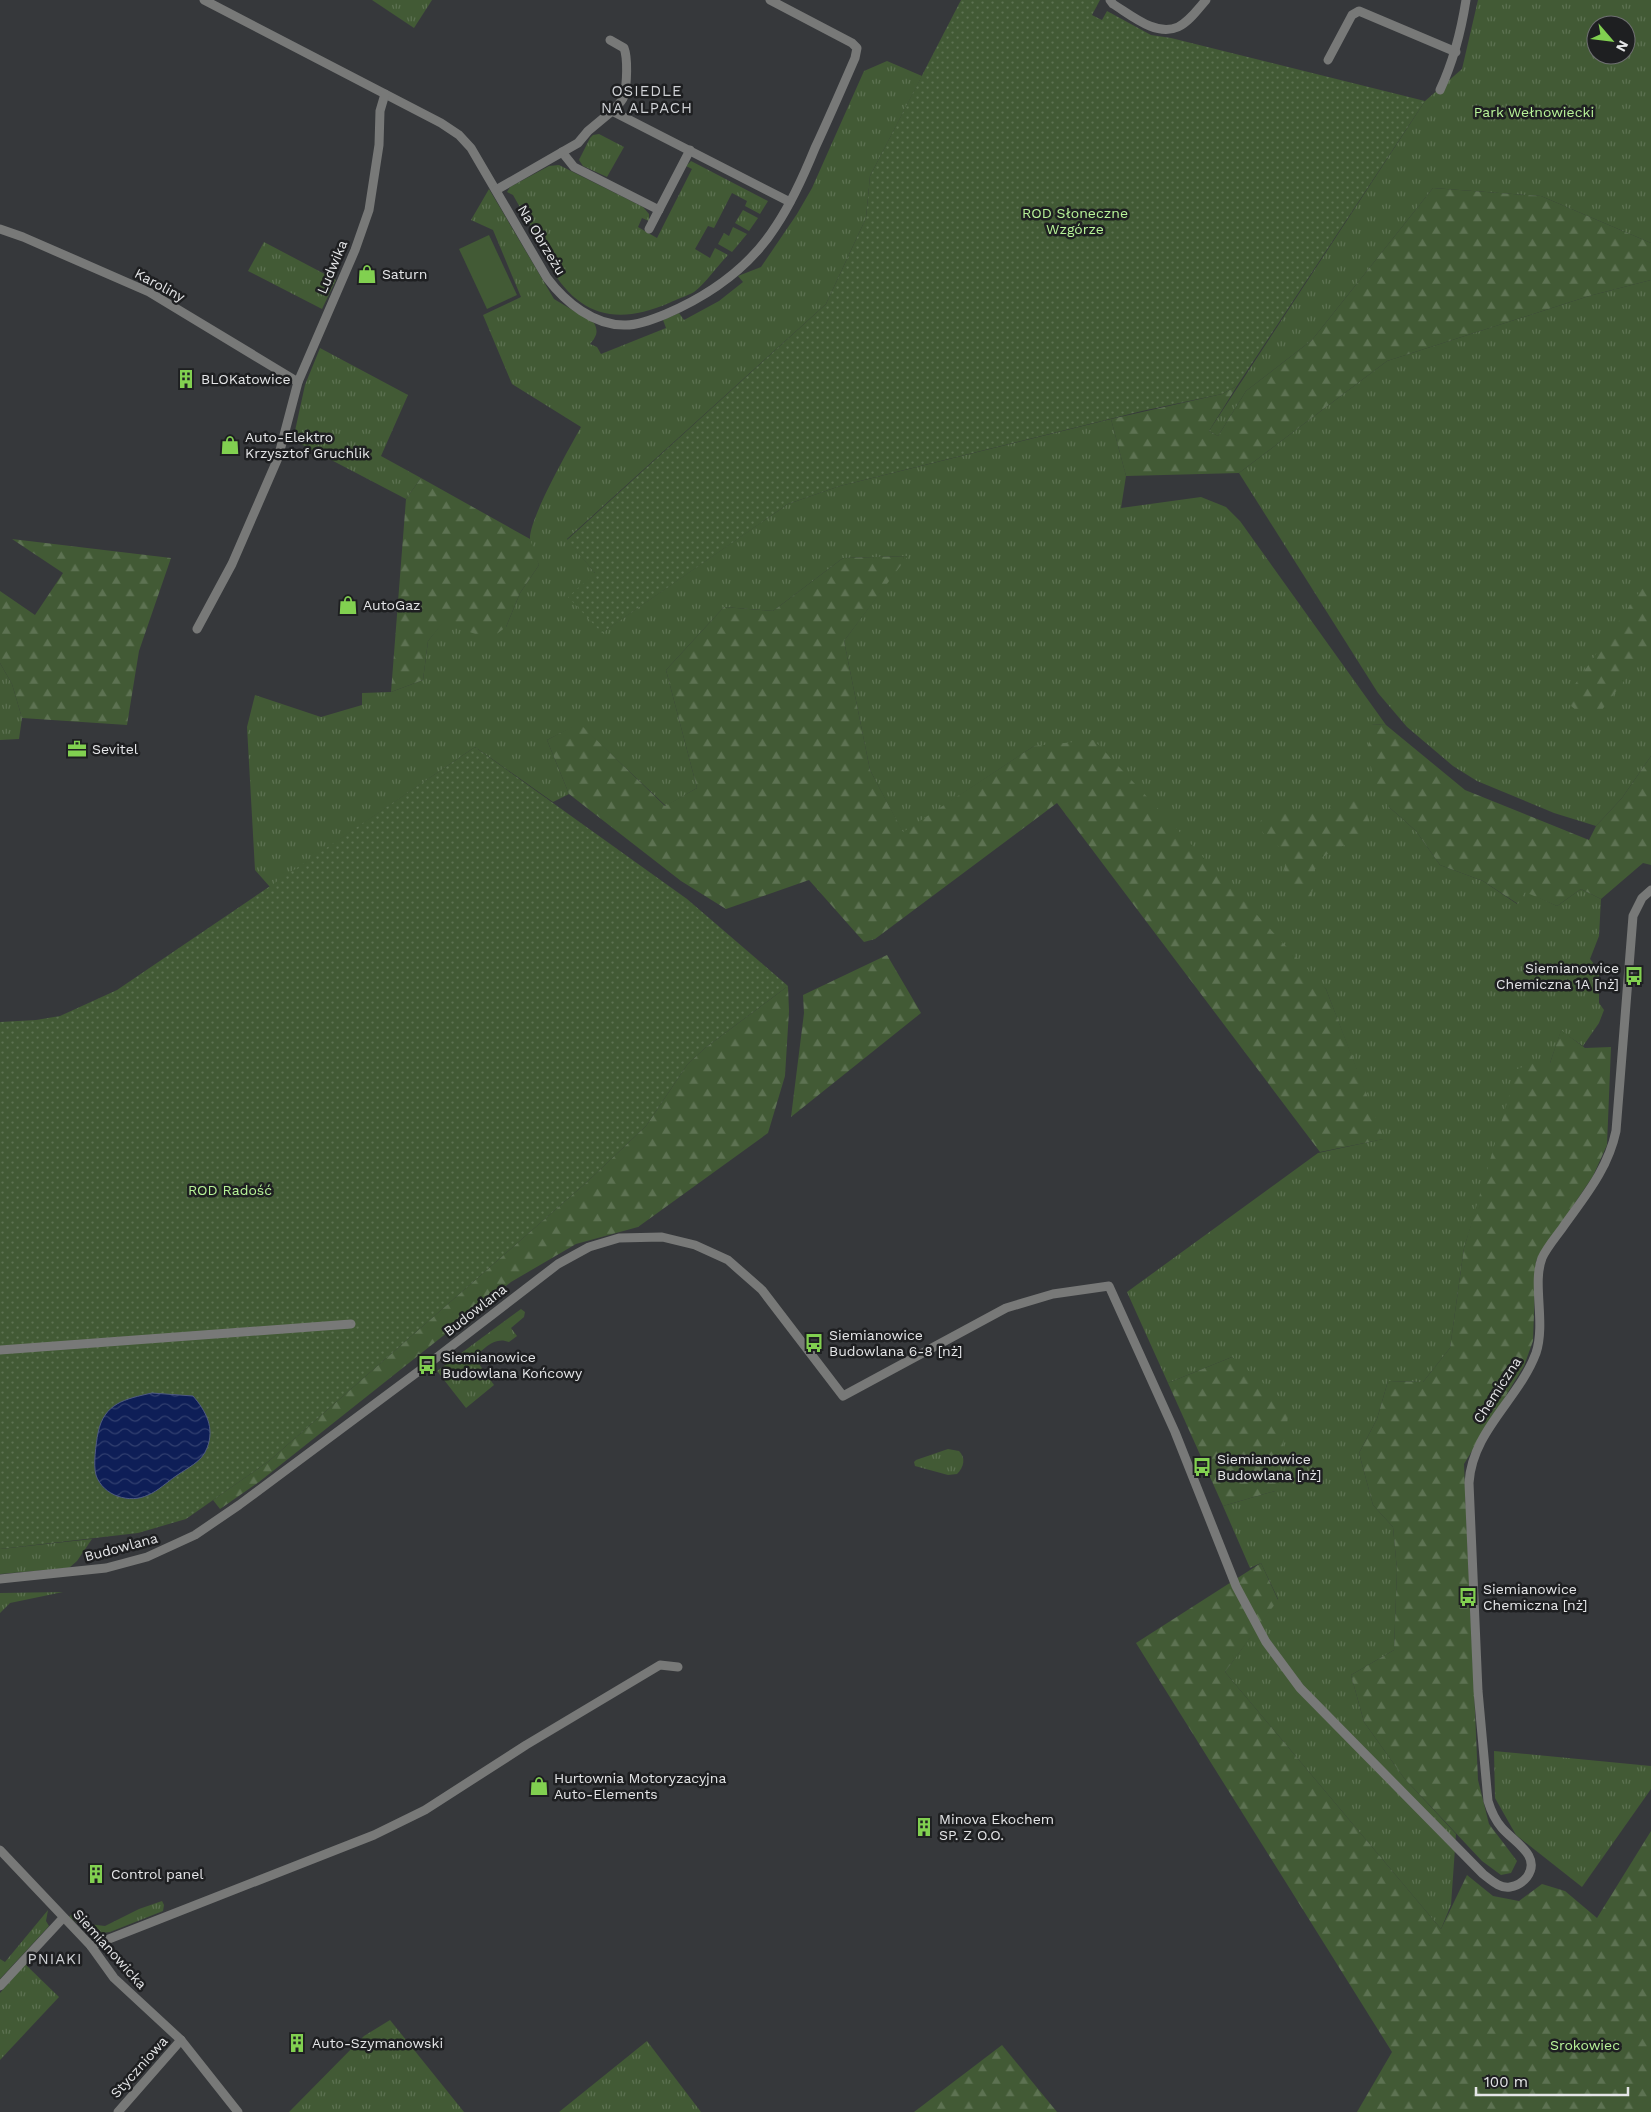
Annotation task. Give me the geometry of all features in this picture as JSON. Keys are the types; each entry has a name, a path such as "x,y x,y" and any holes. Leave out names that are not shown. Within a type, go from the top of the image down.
{"street":[{"path":"204,0 384,94"},
{"name":"Na Obrzeżu","path":"384,94 441,123 459,135 471,148 559,294 577,308 596,318 617,324 627,325 653,319 686,305 733,274 763,243 776,226 790,202 857,53 857,48 852,43 770,0"},
{"path":"1110,0 1113,4 1150,26 1162,30 1178,27 1206,0"},
{"path":"1440,90 1456,52 1466,0"},
{"path":"1328,60 1352,15 1359,11 1456,52"},
{"path":"496,190 578,143 620,103 624,96 626,55 624,48 610,40"},
{"name":"Ludwika","path":"197,629 232,564 278,458 298,382 355,250 369,210 379,145 380,111 384,94"},
{"path":"612,112 790,202"},
{"path":"649,230 690,150"},
{"path":"562,152 574,167 659,210"},
{"name":"Karoliny","path":"0,229 23,237 149,292 298,382"},
{"name":"Chemiczna","path":"843,1396 1006,1308 1053,1294 1109,1286 1175,1432 1236,1586 1266,1642 1300,1688 1470,1862 1495,1884 1509,1887 1524,1881 1532,1866 1526,1850 1501,1827 1493,1815 1488,1801 1478,1691 1469,1483 1470,1467 1478,1446 1523,1378 1535,1354 1540,1320 1539,1277 1542,1259 1599,1176 1612,1150 1616,1131 1633,916 1642,898 1651,890"},
{"name":"Budowlana","path":"0,1579 106,1568 147,1557 195,1535 240,1505 558,1264 590,1247 619,1238 662,1237 695,1245 728,1260 762,1290 843,1396"},
{"path":"0,1350 351,1324"},
{"path":"91,1946 345,1846 425,1810 526,1745 660,1665 678,1667"},
{"name":"Siemianowicka","path":"0,1850 91,1946 114,1978 181,2040 238,2112"},
{"path":"0,1986 63,1918"},
{"name":"Styczniowa","path":"118,2112 181,2040"}],"green space":[{"path":"372,0 432,0 414,28"},
{"name":"ROD Słoneczne Wzgórze","path":"961,0 1100,0 1092,15 1102,20 1107,11 1151,35 1171,38 1425,101 1237,386 1222,394 1142,411 840,486 788,504 602,633 568,597 595,573 567,540 826,304 866,218 870,176"},
{"name":"Park Wełnowiecki","path":"1478,0 1651,0 1651,243 1541,196 1433,188 1312,340 1246,391 1218,436 1209,431 1425,101 1462,69"},
{"path":"887,61 922,76 870,176 866,218 826,304 567,539 595,573 603,632 788,504 840,486 1111,419 1126,476 1121,508 1201,497 1226,507 1240,521 1386,725 1371,724 1389,807 1416,831 1440,865 1483,881 1517,904 1525,891 1557,906 1581,889 1601,899 1599,936 1590,959 1599,970 1599,1003 1604,1010 1599,1023 1583,1046 1561,1031 1550,1063 1490,1165 1464,1248 1450,1348 1423,1382 1388,1381 1377,1419 1359,1453 1373,1505 1393,1527 1397,1570 1394,1650 1351,1675 1364,1722 1404,1778 1456,1834 1451,1905 1441,1929 1225,1672 1278,1599 1261,1563 1250,1568 1223,1506 1275,1491 1232,1357 1168,1383 1127,1292 1318,1153 1383,1139 1326,989 1034,746 903,833 870,770 844,641 907,556 843,558 773,611 724,607 666,670 697,788 666,806 579,724 547,740 569,794 553,802 475,747 270,887 255,870 247,727 255,695 321,717 362,705 362,693 391,692 423,680 428,641 443,622 506,627 520,593 539,565 530,540 531,530 542,501 581,427 512,384 483,315 521,297 493,230 471,220 489,189 554,299 594,323 596,334 590,344 597,347 601,354 666,328 663,320 679,313 684,320 719,301 743,282 738,276 761,267 812,188 864,71"},
{"path":"599,134 624,147 607,177 583,166 579,160 590,138 593,135"},
{"path":"691,161 768,201 760,214 745,206 747,201 732,193 714,228 708,226 695,249 710,258 715,248 728,255 694,292 650,310 632,314 615,315 600,312 586,306 573,296 560,282 549,265 551,262 513,195 507,192 510,187 549,166 559,165 643,207 649,214 649,221 642,218 638,227 657,238 692,169 686,166"},
{"path":"1433,188 1541,196 1651,243 1651,280 1589,296 1387,361 1239,473 1126,476 1111,419 1222,394 1237,386 1209,431 1218,436 1246,391 1312,340"},
{"path":"743,210 758,218 749,231 735,223"},
{"path":"733,227 747,234 732,252 718,244 724,233 729,236"},
{"path":"489,235 517,295 487,309 459,249"},
{"path":"264,242 336,280 322,309 248,271"},
{"path":"1651,280 1651,756 1622,798 1596,826 1554,813 1477,781 1453,766 1407,727 1378,693 1239,473 1387,361 1589,296"},
{"path":"320,348 408,395 381,456 421,478 406,499 293,440 305,385"},
{"path":"421,478 530,539 539,565 520,593 506,627 490,639 443,623 428,641 423,680 391,692 406,499"},
{"path":"12,539 171,558 139,651 127,725 22,718 12,684 0,663 0,591 35,615 63,573"},
{"path":"908,556 844,641 870,770 903,832 1034,746 1094,740 1326,989 1384,1139 1320,1152 1057,803 875,939 864,942 809,880 726,909 681,881 569,794 547,740 579,723 665,806 697,788 666,670 724,607 773,611 843,558"},
{"path":"1651,575 1651,651 1624,681 1601,711 1578,712 1570,705 1569,693"},
{"path":"0,663 12,684 22,718 19,739 0,740"},
{"path":"1371,724 1386,725 1465,790 1589,840 1596,826 1622,798 1651,756 1651,865 1643,863 1601,899 1581,889 1557,906 1525,892 1518,904 1483,881 1440,865 1416,831 1389,807 1377,792 1368,754"},
{"name":"ROD Radość","path":"475,747 687,899 788,986 705,1048 687,1065 646,1126 587,1182 269,1461 186,1519 138,1533 0,1549 0,1022 36,1020 60,1016 117,990"},
{"path":"1356,798 1368,816 1363,837 1337,849 1319,861 1315,869 1311,896 1302,901 1290,893 1285,882 1286,854 1265,836 1258,825 1264,816 1324,811"},
{"path":"887,955 921,1013 791,1117 804,1013 803,995"},
{"path":"788,986 789,1011 785,1076 768,1133 638,1227 576,1244 511,1282 259,1482 220,1509 213,1500 269,1461 587,1182 646,1126 687,1065 705,1048"},
{"path":"1561,1030 1585,1048 1611,1047 1607,1145 1593,1176 1536,1261 1533,1341 1524,1366 1464,1464 1478,1780 1489,1824 1517,1861 1511,1873 1501,1875 1482,1861 1404,1778 1364,1722 1351,1675 1394,1650 1397,1570 1393,1527 1373,1505 1359,1453 1377,1419 1388,1381 1423,1382 1450,1348 1464,1248 1517,1069 1541,1060 1550,1063"},
{"path":"521,1309 525,1312 524,1317 511,1328 517,1336 509,1342 495,1342 474,1357 494,1385 466,1408 437,1371"},
{"path":"1232,1357 1290,1406 1275,1491 1223,1506 1168,1383"},
{"path":"948,1449 959,1451 963,1457 963,1465 957,1474 948,1475 915,1466 914,1462 916,1460"},
{"path":"92,1539 77,1561 69,1568 0,1574 0,1549"},
{"name":"Srokowiec","path":"1261,1563 1278,1600 1225,1672 1441,1929 1467,1875 1493,1896 1519,1901 1542,1884 1565,1891 1597,1918 1651,1831 1651,2112 1357,2112 1392,2052 1136,1643"},
{"path":"63,1592 10,1603 0,1613 0,1593"},
{"path":"1494,1751 1651,1766 1651,1789 1582,1887 1516,1835 1495,1798"},
{"path":"162,1901 164,1905 163,1911 110,1932 93,1931 83,1927 69,1917 76,1910 88,1924 105,1926 139,1909"},
{"path":"48,1910 46,1921 49,1926 0,1979 0,1959 5,1962"},
{"path":"25,1964 59,1997 0,2060 0,1993"},
{"path":"390,2020 464,2112 289,2112 364,2036"},
{"path":"647,2041 701,2112 559,2112"},
{"path":"1002,2045 1057,2112 914,2112"}],"water":[{"path":"152,1393 193,1396 202,1408 210,1427 207,1448 198,1461 152,1493 133,1499 118,1496 105,1488 96,1475 95,1454 101,1423 105,1415 117,1404"}],"place":[{"name":"Saturn","path":"367,274"},
{"name":"BLOKatowice","path":"186,379"},
{"name":"Auto-Elektro Krzysztof Gruchlik","path":"230,445"},
{"name":"AutoGaz","path":"348,605"},
{"name":"Sevitel","path":"77,749"},
{"name":"Siemianowice Chemiczna 1A [nż]","path":"1634,976"},
{"name":"Siemianowice Budowlana 6-8 [nż]","path":"814,1343"},
{"name":"Siemianowice Budowlana Końcowy","path":"427,1365"},
{"name":"Siemianowice Budowlana [nż]","path":"1202,1467"},
{"name":"Siemianowice Chemiczna [nż]","path":"1468,1597"},
{"name":"Hurtownia Motoryzacyjna Auto-Elements","path":"539,1786"},
{"name":"Minova Ekochem SP. Z O.O.","path":"924,1827"},
{"name":"Control panel","path":"96,1874"},
{"name":"Auto-Szymanowski","path":"297,2043"}],"district":[{"name":"OSIEDLE NA ALPACH","path":"647,100"},
{"name":"PNIAKI","path":"55,1959"}]}
